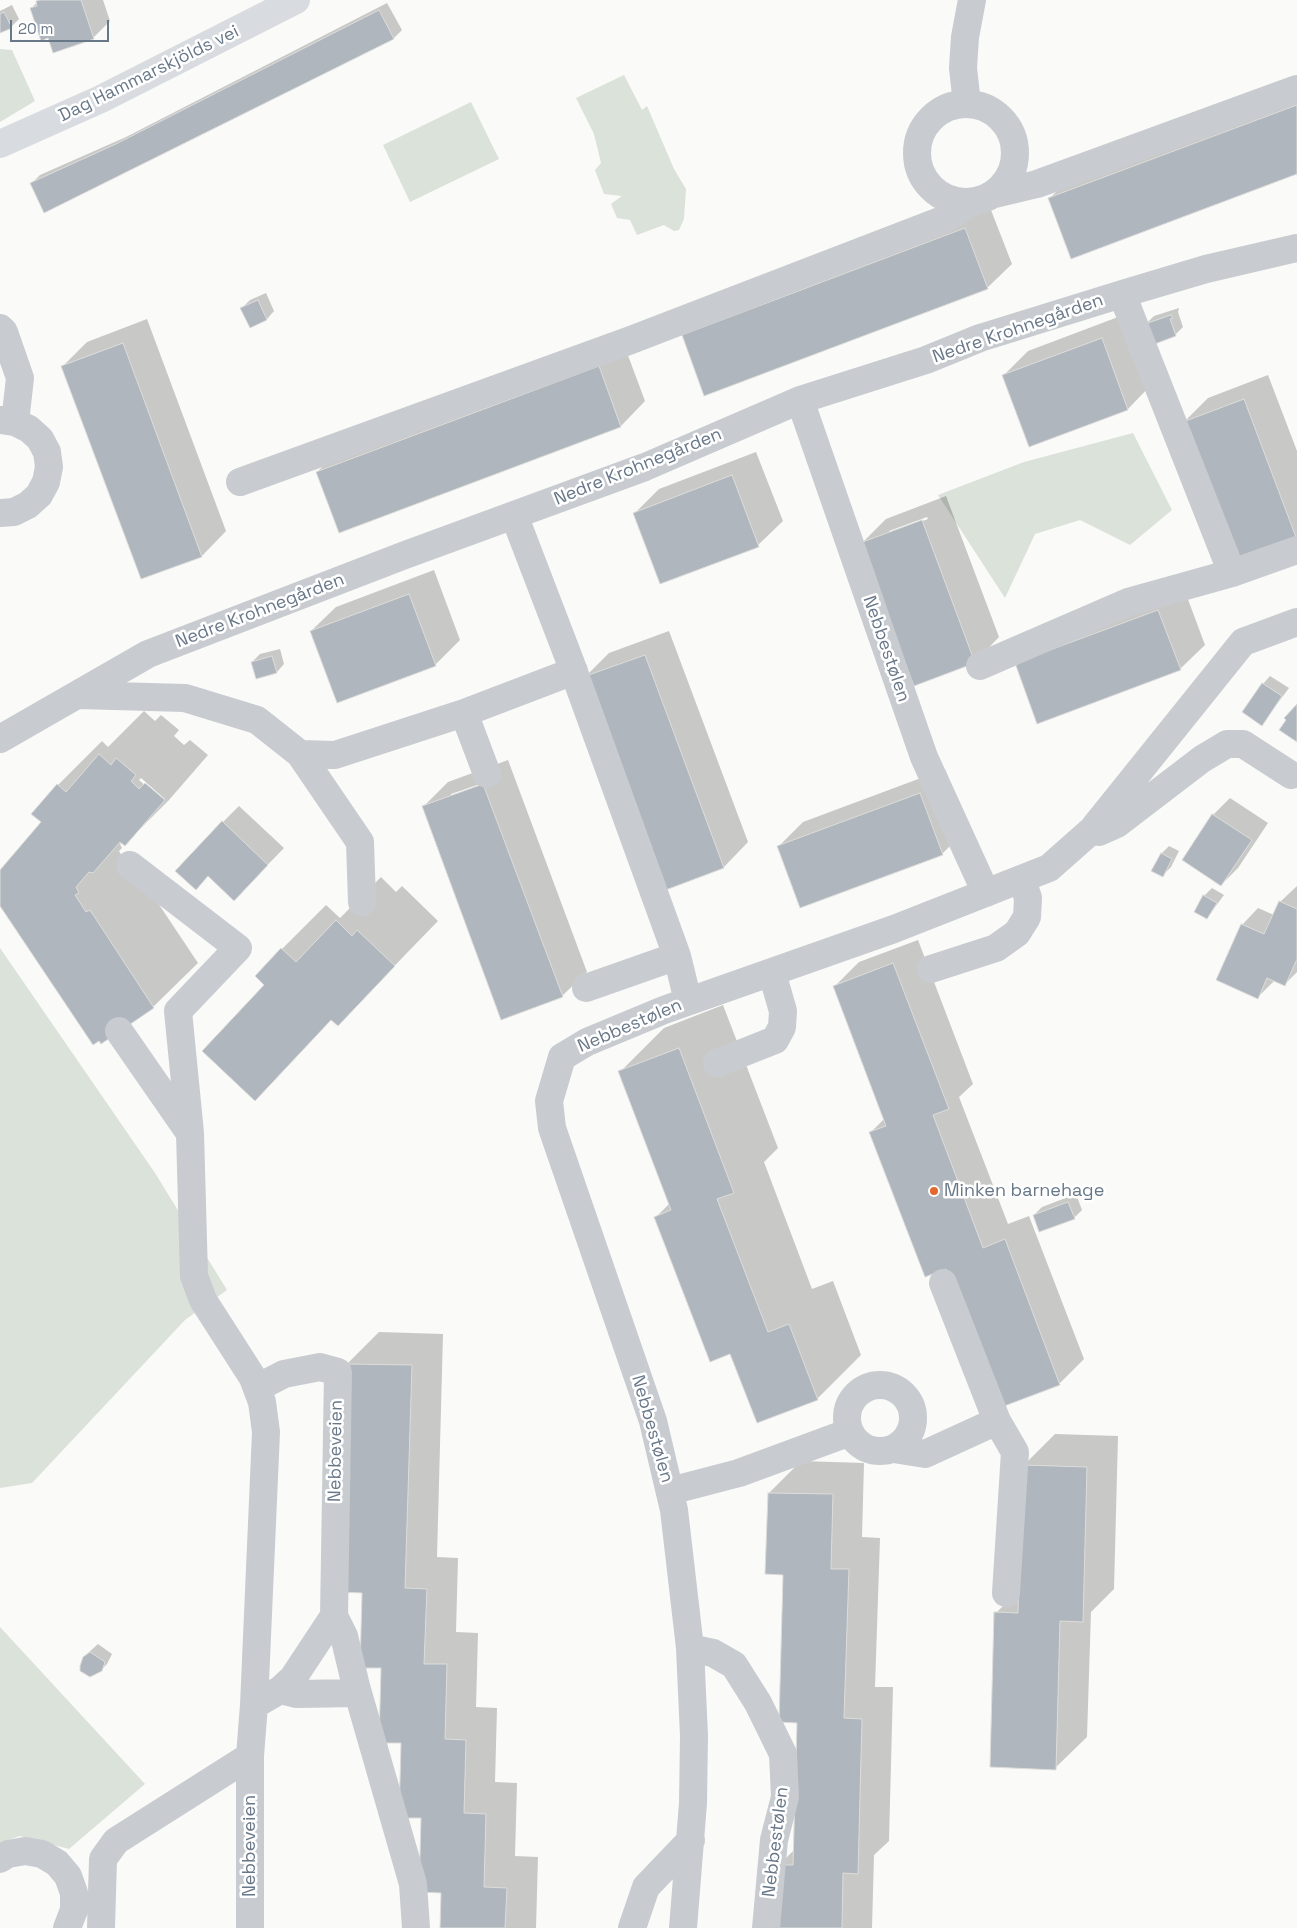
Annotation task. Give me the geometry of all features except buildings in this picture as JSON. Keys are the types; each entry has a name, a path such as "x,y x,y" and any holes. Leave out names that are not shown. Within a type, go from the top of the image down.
{"main road":[{"name":"Dag Hammarskjölds vei","path":"0,144 101,99 296,0"}],"street":[{"path":"967,104 963,68 965,37 972,0"},
{"path":"240,482 631,340 945,219 981,199 1003,186 1012,172 1015,157 1014,141 1007,127 996,115 983,107 967,104 952,106 939,112 928,121 920,134 916,148 917,163 922,177 931,188 943,197 957,202 981,199 1037,184 1297,89"},
{"name":"Nedre Krohnegården","path":"0,739 148,654 645,467 800,400 926,360 980,338 1122,294 1206,269 1297,248"},
{"path":"1122,294 1232,574"},
{"path":"0,328 4,332 20,378 8,421 29,429 43,445 49,467 46,482 39,495 28,505 14,512 0,513"},
{"name":"Nebbestølen","path":"800,400 924,758 986,893"},
{"path":"514,515 574,671 677,956 688,1001"},
{"path":"980,666 1128,602 1232,574 1297,550"},
{"name":"Nebbestølen","path":"683,1928 690,1840 694,1736 690,1648 670,1492 653,1421 552,1128 548,1101 562,1056 587,1042 688,1001 894,929 1049,868 1092,830 1243,642 1297,622"},
{"path":"300,754 335,755 464,712 574,671"},
{"path":"78,694 185,698 257,720 300,754 360,842 362,902"},
{"path":"464,712 487,774"},
{"name":"Nebbestølen","path":"1092,830 1099,832 1116,824 1202,759 1227,744 1243,744 1291,775"},
{"name":"Nebbeveien","path":"130,865 238,948 178,1011 190,1133 194,1276 203,1300 253,1378 262,1402 266,1432 250,1756 250,1928"},
{"path":"931,969 996,948 1017,933 1027,918 1028,898 1022,880"},
{"path":"586,988 677,956"},
{"path":"717,1063 775,1040 782,1027 782,1011 772,973"},
{"path":"120,1032 190,1133"},
{"path":"943,1283 997,1421 1015,1452 1006,1593"},
{"name":"Nebbeveien","path":"257,1388 284,1374 320,1367 338,1372 334,1616 344,1636 358,1693 413,1884 416,1928"},
{"path":"894,1449 909,1435 913,1414 903,1394 893,1388 882,1385 871,1386 860,1391 852,1399 846,1421 850,1432 864,1447 884,1451 894,1449 925,1454 997,1421"},
{"name":"Nebbestølen","path":"670,1492 739,1474 850,1432"},
{"path":"254,1705 280,1690 293,1678 334,1616"},
{"name":"Nebbestølen","path":"690,1648 713,1653 734,1665 758,1703 783,1754 785,1797 774,1840 766,1928"},
{"path":"280,1690 296,1694 358,1693"},
{"path":"68,1876 103,1859 116,1841 250,1756"},
{"path":"632,1928 646,1887 690,1840"},
{"path":"0,1859 8,1854 25,1851 42,1854 57,1863 68,1876 74,1893 74,1910 69,1927"},
{"path":"101,1928 103,1859"}],"shaded area":[{"path":"0,49 12,50 35,101 0,122"},
{"path":"624,75 642,110 647,106 674,169 686,189 684,219 679,230 674,231 664,225 637,235 630,220 617,218 611,204 622,196 604,194 595,170 601,163 594,134 576,98"},
{"path":"471,102 499,159 410,202 383,145"},
{"path":"1133,433 1172,510 1130,545 1080,520 1035,534 1005,598 938,495 1024,462"},
{"path":"0,948 155,1173 227,1290 185,1320 32,1483 0,1488"},
{"path":"0,1627 145,1784 69,1849 20,1836 0,1843"}],"place":[{"name":"Minken barnehage","path":"934,1191"}]}
